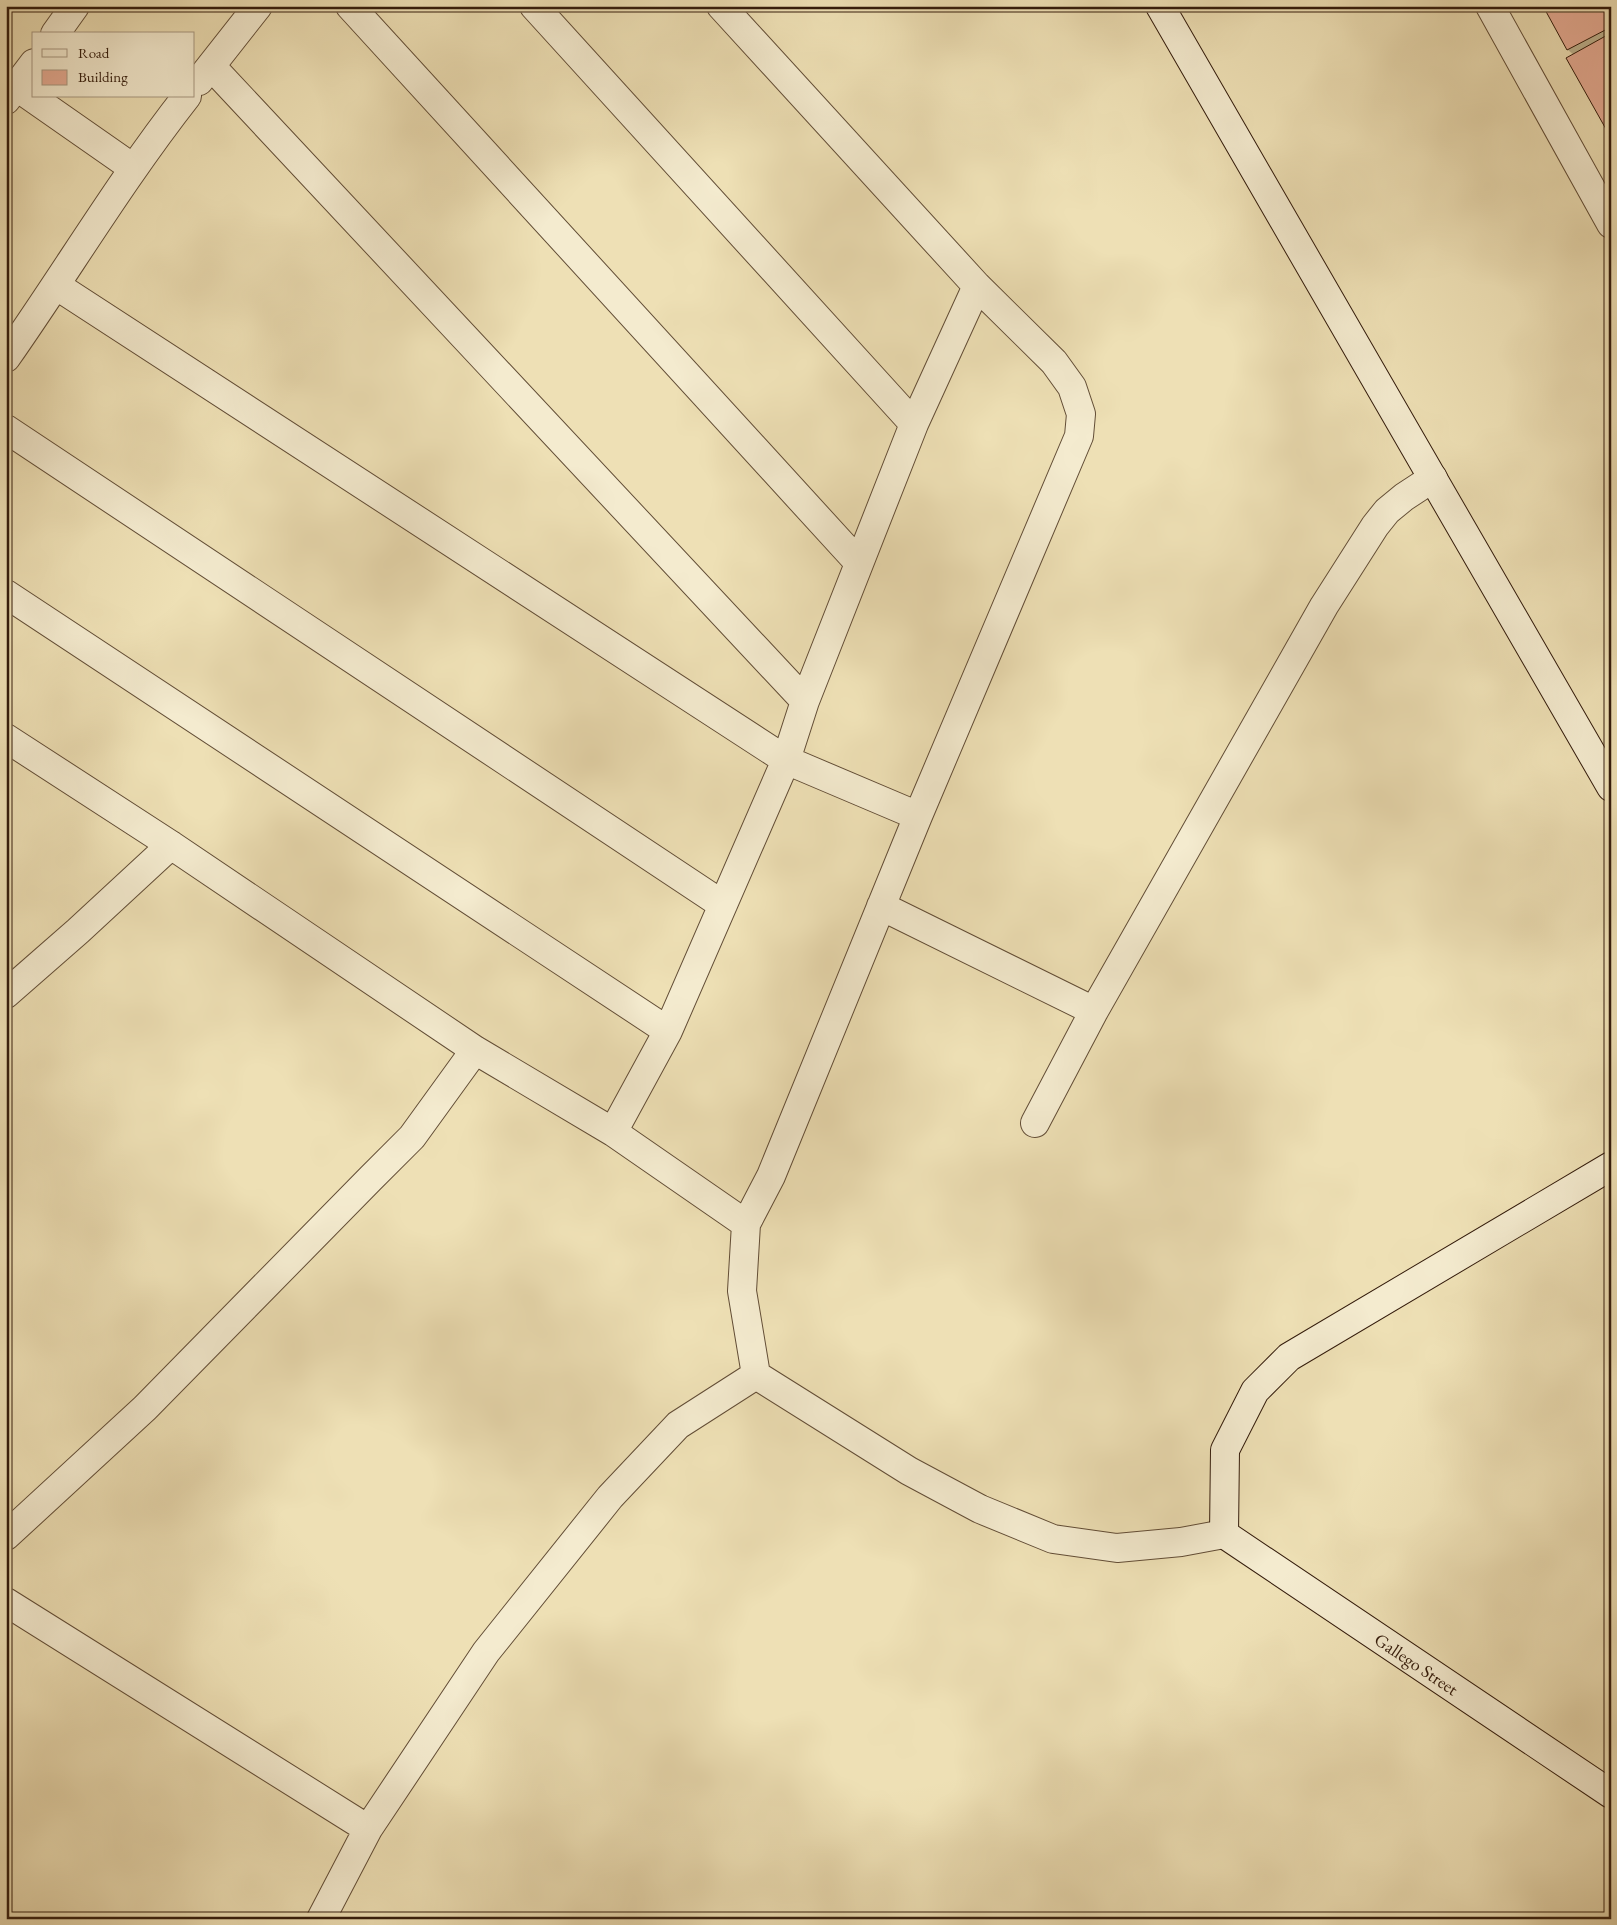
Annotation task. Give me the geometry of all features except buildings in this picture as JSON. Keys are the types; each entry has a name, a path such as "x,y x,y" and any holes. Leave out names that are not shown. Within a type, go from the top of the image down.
{"street":[{"path":"56,32 75,6"},
{"path":"195,87 258,6"},
{"path":"350,6 858,563"},
{"path":"534,6 914,424"},
{"path":"721,6 977,286 1054,362 1072,387 1080,414 1079,436 918,816 771,1176 746,1224 742,1290 756,1375 908,1471 980,1509 1053,1539 1117,1548 1181,1542 1224,1534 1225,1450 1255,1391 1289,1358 1611,1166"},
{"path":"1160,6 1611,787"},
{"path":"1490,6 1611,224"},
{"path":"32,66 12,94 133,168"},
{"path":"211,66 806,701"},
{"path":"6,358 57,286 133,168 186,98"},
{"path":"57,286 786,760 918,816"},
{"path":"612,1132 668,1031 786,760 858,563 914,424 977,286"},
{"path":"6,430 723,905"},
{"path":"1036,1123 1094,1011 1324,606 1374,526 1387,511 1404,497 1433,478"},
{"path":"6,594 668,1031"},
{"path":"6,738 171,844 475,1050 612,1132 746,1224"},
{"path":"6,994 78,931 171,844"},
{"path":"881,906 1094,1011"},
{"path":"6,1536 145,1408 412,1138 475,1050"},
{"path":"321,1919 368,1829 486,1652 610,1497 678,1425 756,1375"},
{"name":"Gallego Street","path":"1224,1534 1611,1794"},
{"path":"6,1602 368,1829"}]}
